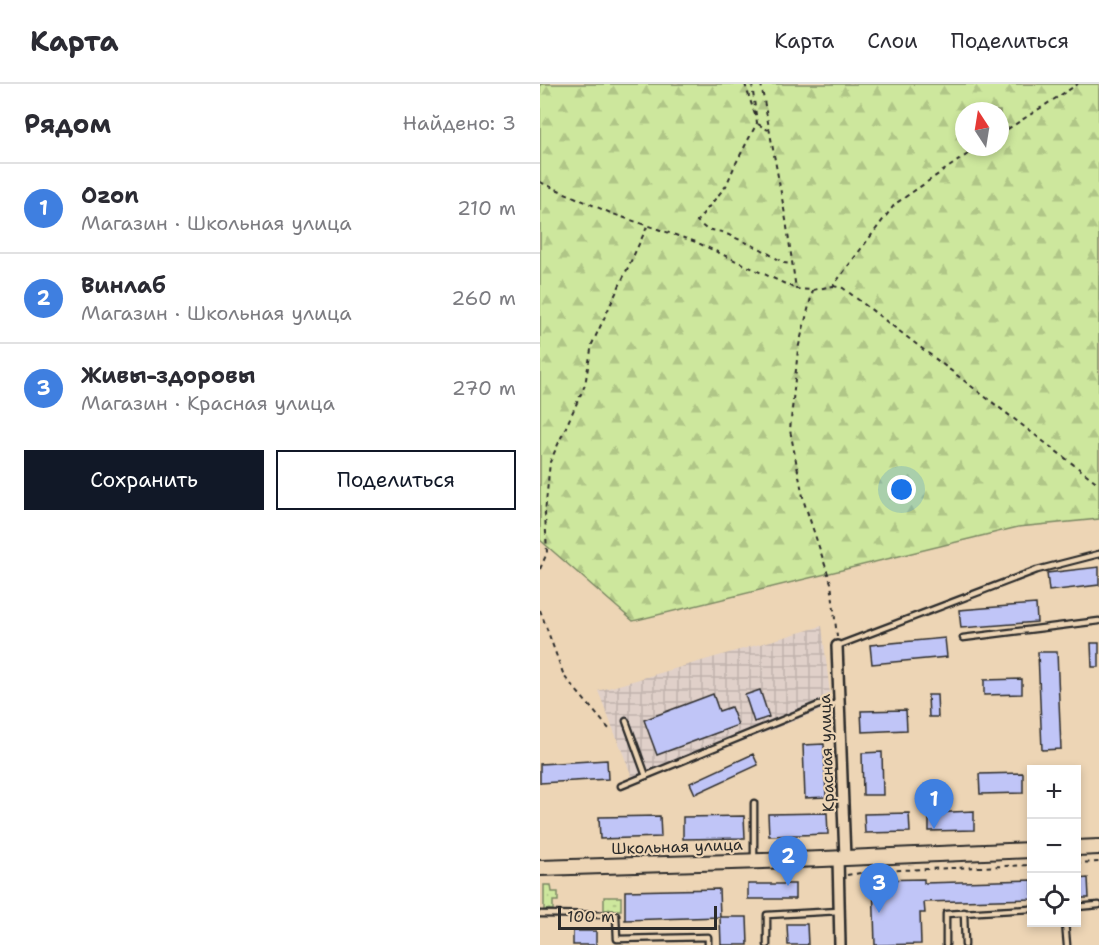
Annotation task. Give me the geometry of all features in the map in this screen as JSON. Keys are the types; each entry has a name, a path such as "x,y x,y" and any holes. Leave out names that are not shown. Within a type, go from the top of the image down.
{"street":[{"name":"Красная улица","path":"837,646 841,858 840,945"},
{"path":"1081,848 1099,847"},
{"name":"Школьная улица","path":"540,868 1027,850"}],"lane":[{"path":"837,646 1037,570 1099,554"},
{"path":"963,638 1099,621"},
{"path":"621,786 819,705 839,704"},
{"path":"626,721 646,776"},
{"path":"754,803 754,860"},
{"path":"1081,907 1099,905"},
{"path":"946,945 946,914 1027,909"},
{"path":"768,945 767,915 839,911"},
{"path":"964,912 965,945"},
{"path":"540,914 616,915 617,939 708,938 708,945"},
{"path":"1065,927 1067,945"}],"path":[{"path":"745,84 757,123 768,130"},
{"path":"752,84 757,123 726,186 697,221 706,229 722,232 761,249 784,263 793,264"},
{"path":"761,84 796,289"},
{"path":"1009,128 1078,84"},
{"path":"833,286 895,204 965,156"},
{"path":"540,182 613,214 696,242 796,289 813,290 833,286 843,288 1099,484"},
{"path":"540,569 547,553 545,513 550,462 585,385 592,344 647,227"},
{"path":"813,290 798,349 790,430 804,502 831,583 837,646"},
{"path":"540,610 564,676 610,730"},
{"path":"1081,863 1099,862"},
{"path":"861,874 875,871 1027,865"}],"shaded area":[{"path":"822,626 831,702 824,709 635,784 598,691"}],"green space":[{"path":"540,84 1099,84 1099,519 1018,527 633,621 540,540"},
{"path":"544,885 551,885 552,892 558,892 558,901 553,901 553,910 544,910"},
{"path":"604,897 621,897 621,910 604,910"}],"building":[{"path":"1099,567 1099,585 1049,591 1047,573"},
{"path":"1036,604 1037,622 961,628 959,610"},
{"path":"945,638 947,657 872,664 870,645"},
{"path":"1091,643 1099,643 1099,667 1092,667"},
{"path":"1038,652 1057,652 1061,749 1042,750"},
{"path":"1022,679 1022,694 984,695 984,680"},
{"path":"760,690 769,717 754,722 745,695"},
{"path":"713,694 719,711 731,707 738,725 657,755 644,720"},
{"path":"928,695 937,695 938,717 929,717"},
{"path":"906,710 907,730 862,732 861,711"},
{"path":"824,744 826,797 805,798 803,745"},
{"path":"882,752 883,795 863,795 862,753"},
{"path":"753,754 758,765 695,794 690,783"},
{"path":"607,760 608,779 540,783 540,764"},
{"path":"1023,773 1023,793 980,794 979,774"},
{"path":"974,811 974,830 929,831 929,813"},
{"path":"827,813 828,834 769,836 768,814"},
{"path":"909,813 910,832 865,833 864,814"},
{"path":"660,816 661,837 600,839 599,817"},
{"path":"744,816 745,838 683,839 683,817"},
{"path":"1088,878 1089,898 1081,898 1081,879"},
{"path":"924,879 924,883 1027,880 1027,899 924,902 925,913 920,913 921,944 875,945 873,880"},
{"path":"748,884 795,884 795,899 748,899"},
{"path":"719,889 720,917 625,920 625,891"},
{"path":"720,917 747,917 748,945 721,945"},
{"path":"787,924 807,924 808,945 788,945"},
{"path":"573,931 596,931 596,945 573,945"}],"place":[{"name":"Ozon","path":"934,829"},
{"name":"Винлаб","path":"788,886"},
{"name":"Живы-здоровы","path":"879,913"}]}
